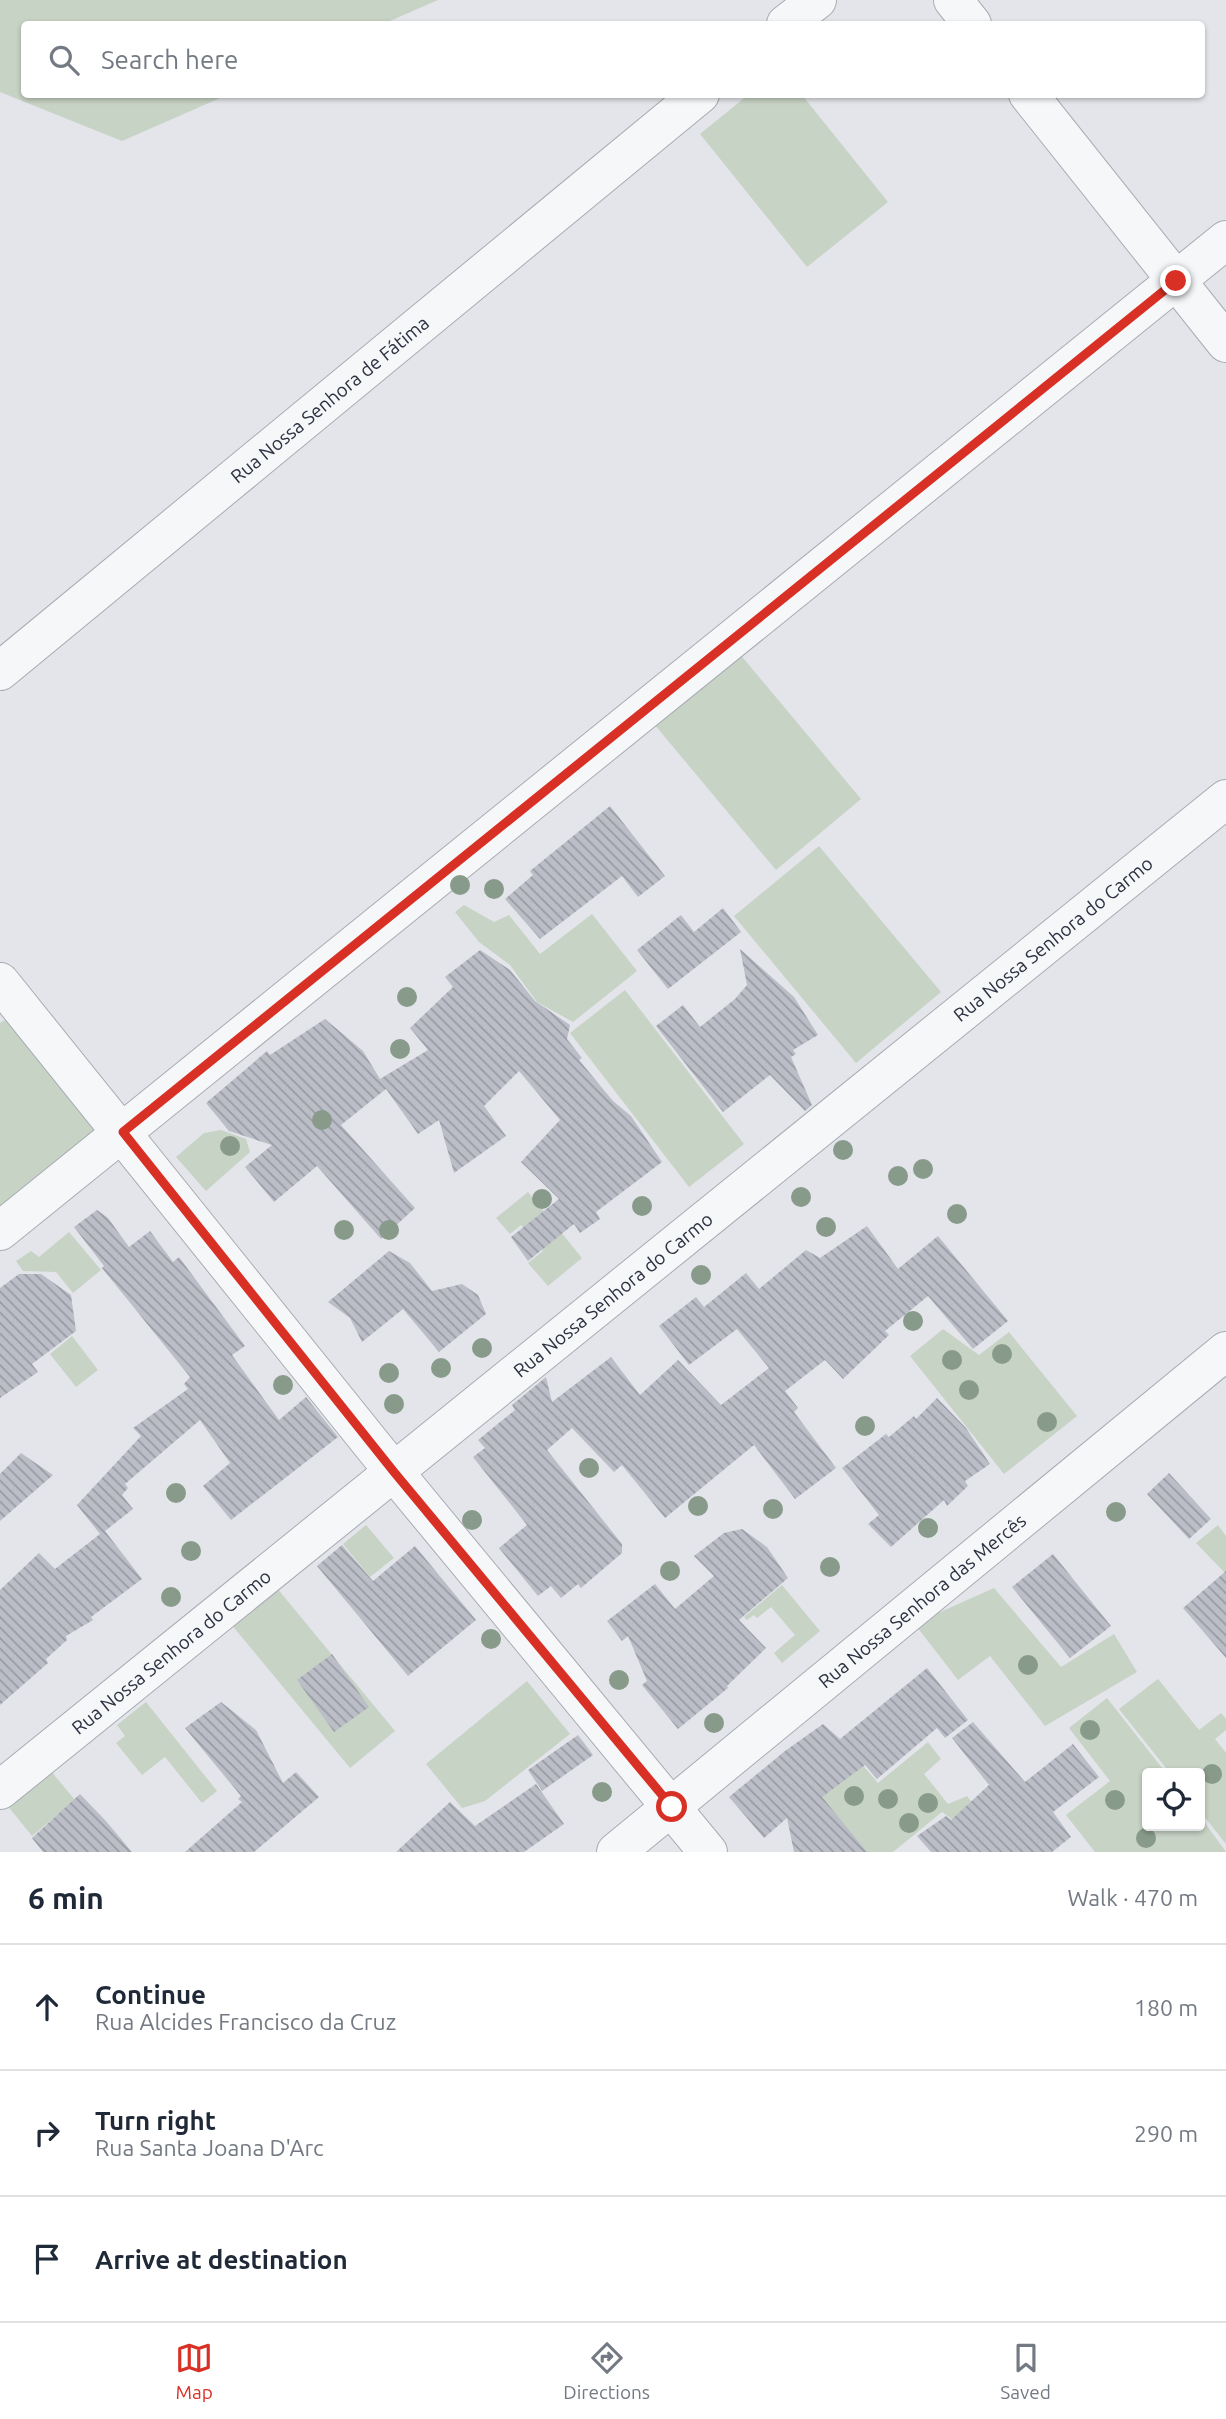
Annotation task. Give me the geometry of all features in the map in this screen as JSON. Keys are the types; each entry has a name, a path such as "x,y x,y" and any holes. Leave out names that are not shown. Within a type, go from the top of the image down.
{"street":[{"path":"790,21 817,0"},
{"path":"953,0 970,21"},
{"name":"Rua Nossa Senhora de Fátima","path":"0,671 696,98"},
{"path":"1031,98 1226,343"},
{"path":"0,1231 1226,240"},
{"name":"Rua Nossa Senhora do Carmo","path":"0,1790 1226,799"},
{"path":"0,982 394,1472 708,1852"},
{"name":"Rua Nossa Senhora das Mercês","path":"616,1852 1226,1351"}],"green space":[{"path":"0,0 438,0 390,21 21,21 21,98 220,98 122,141 0,92"},
{"path":"744,98 804,98 888,202 807,267 700,134"},
{"path":"739,653 861,799 776,870 654,724"},
{"path":"819,846 941,992 856,1063 734,916"},
{"path":"464,905 494,922 509,915 540,954 592,914 637,971 573,1022 537,1002 510,965 479,942 455,912"},
{"path":"625,990 744,1144 689,1187 570,1033"},
{"path":"10,1017 100,1132 0,1215 0,1023"},
{"path":"221,1130 246,1139 250,1152 206,1191 176,1157 204,1133"},
{"path":"528,1192 582,1258 548,1286 528,1263 543,1251 521,1225 510,1234 496,1218"},
{"path":"69,1232 101,1270 73,1293 56,1272 23,1271 16,1261 31,1251 39,1257"},
{"path":"943,1329 979,1355 1009,1332 1077,1416 1004,1474 910,1356"},
{"path":"72,1336 98,1370 76,1387 50,1354"},
{"path":"366,1525 394,1558 370,1577 343,1544"},
{"path":"1218,1525 1226,1536 1226,1574 1196,1543"},
{"path":"782,1585 820,1631 782,1663 774,1653 795,1635 771,1607 757,1618 754,1615 747,1620 744,1617"},
{"path":"276,1587 395,1731 350,1768 231,1624"},
{"path":"994,1588 1061,1667 1114,1634 1137,1672 1045,1726 990,1656 958,1680 917,1627 927,1618"},
{"path":"1158,1679 1199,1730 1221,1713 1226,1719 1226,1730 1215,1739 1226,1753 1226,1844 1205,1817 1205,1768 1166,1768 1119,1709"},
{"path":"527,1681 570,1734 485,1801 462,1808 426,1764"},
{"path":"1107,1698 1162,1768 1142,1768 1142,1831 1205,1831 1205,1823 1226,1852 1095,1852 1066,1815 1110,1781 1069,1728"},
{"path":"146,1702 217,1791 202,1803 165,1757 142,1775 116,1743 125,1736 117,1725"},
{"path":"928,1742 941,1759 924,1774 948,1804 967,1796 980,1813 963,1827 942,1812 893,1852 863,1852 818,1796 860,1762 878,1783"},
{"path":"50,1770 75,1800 32,1836 7,1805"}],"building":[{"path":"610,806 665,876 638,897 622,876 540,939 505,899 533,875 530,871"},
{"path":"723,908 741,932 668,989 637,950 681,915 694,932"},
{"path":"740,949 794,997 818,1035 793,1050 796,1054 791,1057 812,1105 805,1111 770,1075 723,1112 656,1026 683,1005 700,1027 735,999 747,985"},
{"path":"480,950 510,970 535,1001 570,1025 567,1039 582,1058 579,1060 613,1101 631,1116 662,1162 596,1212 600,1219 580,1233 574,1224 528,1261 511,1237 559,1199 521,1162 560,1120 519,1071 484,1106 506,1136 454,1173 439,1120 418,1134 386,1089 341,1125 415,1208 381,1239 317,1166 274,1202 245,1167 272,1145 229,1131 206,1103 267,1051 270,1055 325,1019 363,1051 380,1079 428,1050 410,1028 453,987 445,977"},
{"path":"97,1210 108,1218 129,1247 150,1231 173,1262 179,1257 245,1346 232,1355 279,1420 306,1397 338,1437 231,1520 203,1486 230,1463 200,1420 125,1484 128,1488 122,1495 133,1509 105,1531 142,1579 91,1617 93,1620 66,1636 67,1640 46,1659 48,1663 0,1705 0,1590 39,1553 55,1569 100,1534 77,1505 141,1436 133,1428 188,1389 184,1384 190,1377 102,1268 104,1266 74,1227"},
{"path":"867,1226 898,1269 938,1236 1008,1321 973,1349 928,1296 885,1331 889,1335 843,1379 825,1360 785,1391 798,1408 794,1412 836,1468 795,1499 754,1445 665,1518 622,1465 614,1472 572,1428 547,1450 622,1544 622,1553 581,1588 578,1584 561,1598 551,1586 538,1596 499,1548 527,1525 473,1457 485,1448 478,1440 515,1410 512,1405 546,1377 552,1402 611,1357 640,1395 678,1360 721,1405 769,1368 737,1329 689,1365 659,1326 696,1297 704,1307 746,1273 759,1289 806,1250 820,1258"},
{"path":"389,1251 410,1263 432,1291 462,1284 478,1295 486,1314 439,1352 403,1309 362,1342 350,1318 328,1302"},
{"path":"19,1274 41,1274 71,1295 76,1331 32,1364 38,1372 0,1398 0,1288"},
{"path":"937,1398 966,1428 990,1464 965,1481 968,1486 947,1506 944,1500 891,1547 868,1524 879,1515 842,1468 886,1434 889,1437 914,1416 916,1419"},
{"path":"21,1453 53,1475 0,1521 0,1474"},
{"path":"1169,1473 1211,1519 1189,1539 1147,1494"},
{"path":"742,1529 767,1547 788,1578 739,1620 766,1648 727,1686 728,1688 678,1729 642,1685 647,1681 628,1636 622,1641 607,1621 655,1584 675,1609 714,1576 694,1556 724,1533"},
{"path":"342,1545 373,1581 415,1546 476,1620 408,1676 317,1566"},
{"path":"1053,1554 1111,1626 1070,1658 1012,1587"},
{"path":"1226,1571 1226,1658 1183,1608"},
{"path":"332,1654 369,1707 334,1732 297,1680"},
{"path":"927,1668 968,1720 945,1738 937,1728 877,1779 865,1765 822,1797 867,1852 794,1852 787,1818 764,1838 729,1797 823,1724 840,1739"},
{"path":"221,1702 256,1730 283,1783 296,1772 319,1797 254,1852 185,1852 242,1802 238,1799 241,1796 185,1728"},
{"path":"973,1722 1025,1782 1073,1744 1099,1777 1053,1812 1071,1837 1052,1852 931,1852 917,1836 946,1816 951,1820 989,1785 952,1738"},
{"path":"578,1735 593,1755 542,1791 528,1770"},
{"path":"536,1784 564,1824 524,1852 396,1852 450,1802 475,1826"},
{"path":"80,1794 132,1852 43,1852 32,1838"}],"route":[{"path":"672,1807 394,1472 123,1132 1176,281"}]}
